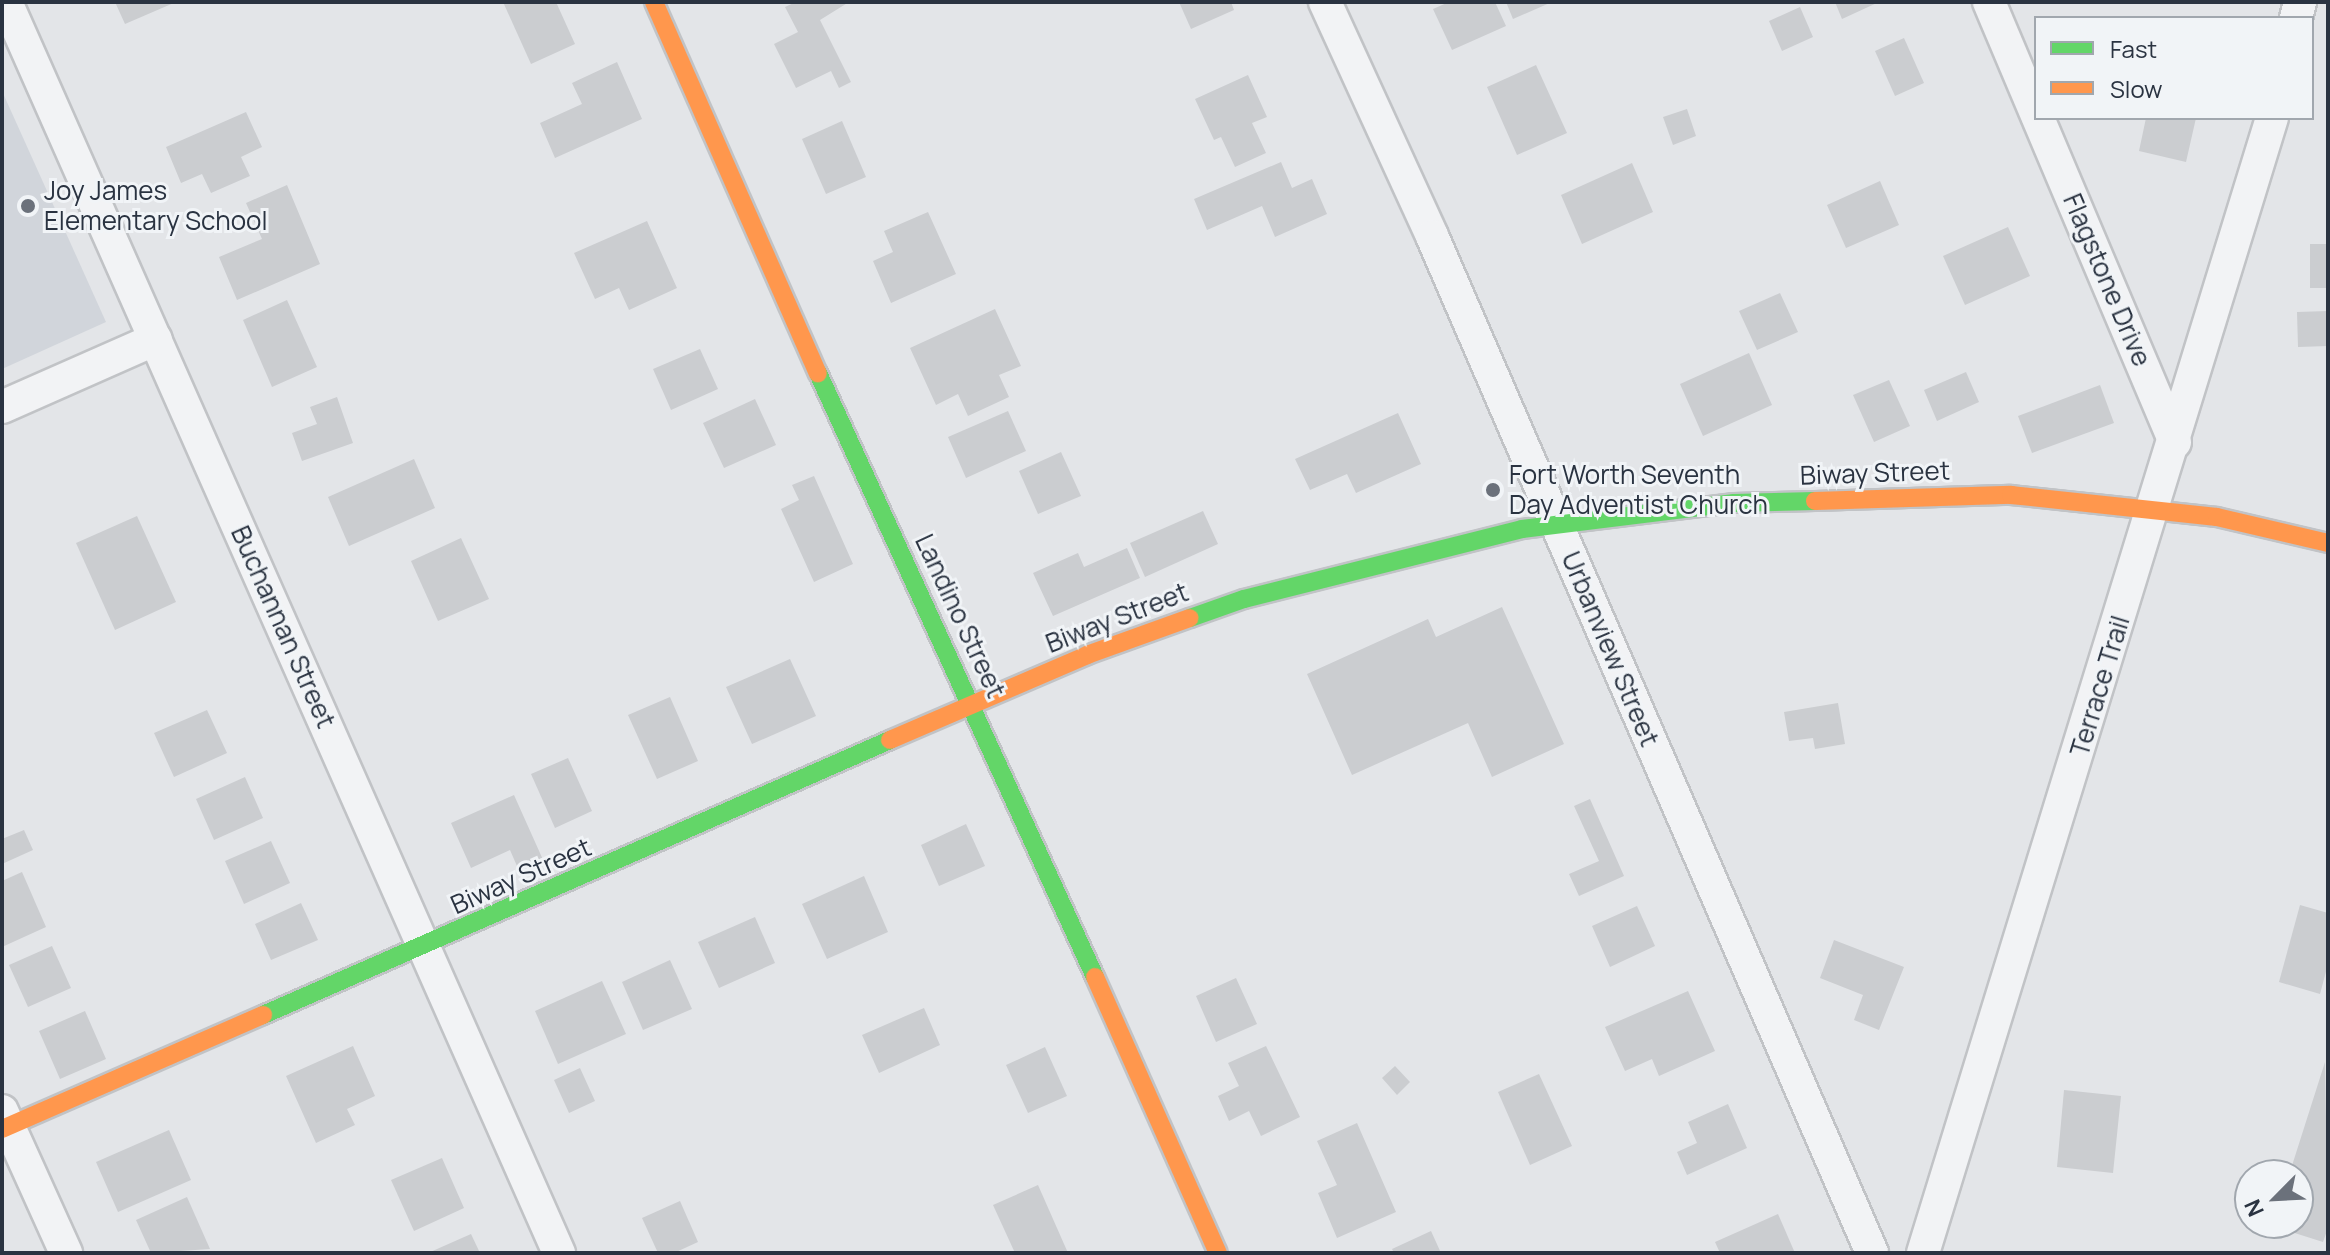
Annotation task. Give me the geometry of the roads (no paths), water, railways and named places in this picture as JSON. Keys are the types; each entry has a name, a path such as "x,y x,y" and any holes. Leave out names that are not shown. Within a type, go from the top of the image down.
{"street":[{"name":"Buchannan Street","path":"6,2 559,1253"},
{"name":"Landino Street","path":"654,2 752,231 972,704 1218,1253"},
{"name":"Urbanview Street","path":"1325,2 1557,525 1872,1253"},
{"name":"Flagstone Drive","path":"1989,2 2034,108"},
{"name":"Flagstone Drive","path":"2039,120 2175,442"},
{"name":"Terrace Trail","path":"1923,1253 2155,510 2271,120"},
{"path":"2,407 156,339"},
{"name":"Biway Street","path":"4,1122 424,947 1087,655 1244,599 1557,525 1734,503 2011,495 2217,517 2328,543"},
{"path":"4,1122 66,1253"}],"place":[{"name":"Joy James Elementary School","path":"28,206"},
{"name":"Fort Worth Seventh Day Adventist Church","path":"1493,490"}]}
